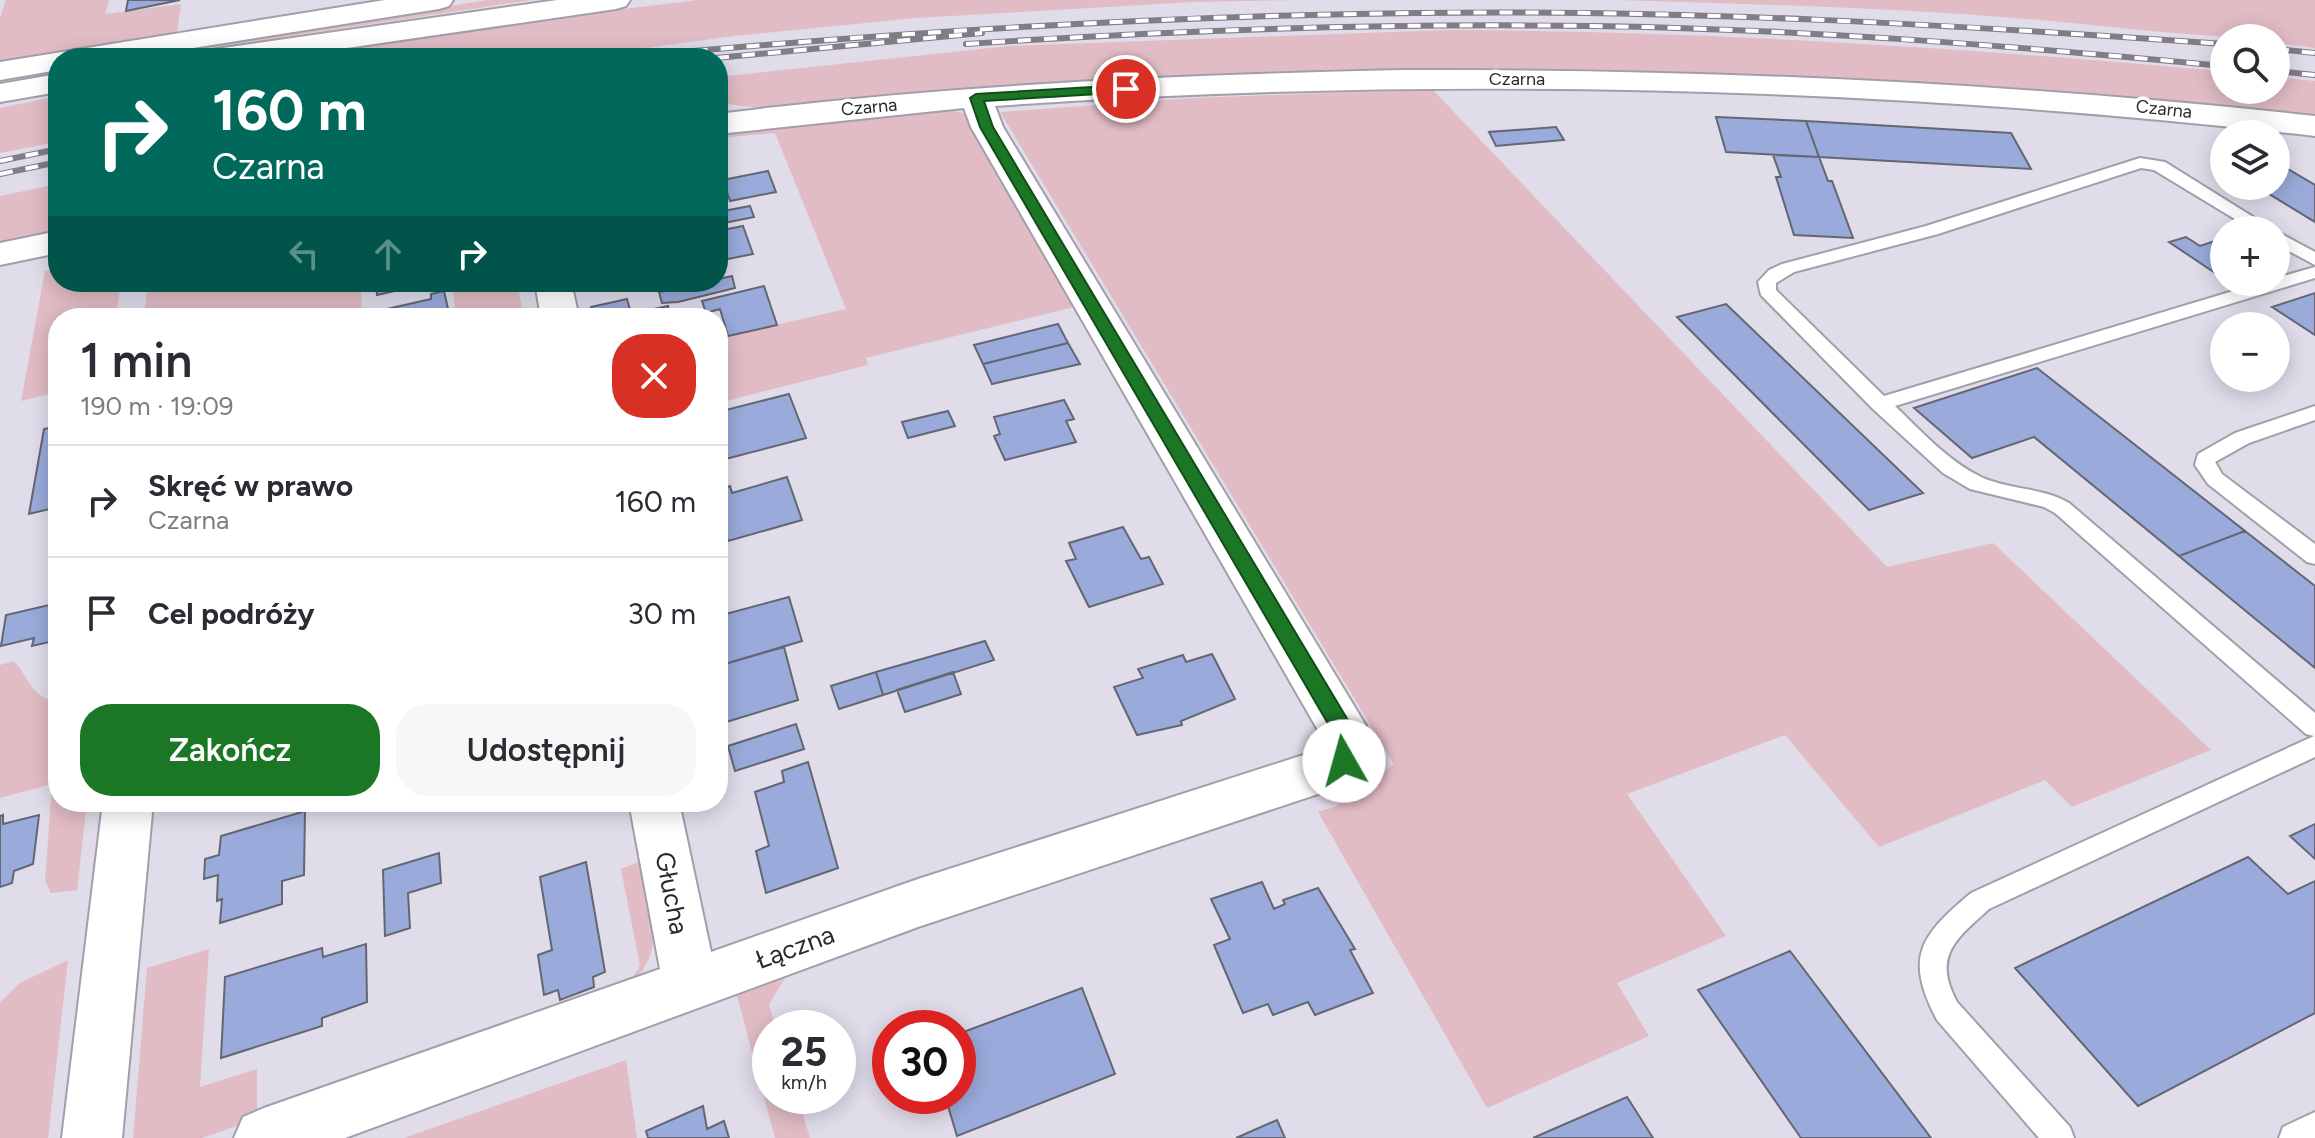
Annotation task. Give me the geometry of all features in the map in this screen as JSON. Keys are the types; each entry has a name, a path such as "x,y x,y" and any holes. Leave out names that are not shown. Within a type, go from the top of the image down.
{"street":[{"path":"137,48 439,0"},
{"path":"285,48 616,0"},
{"path":"0,71 48,63"},
{"name":"Czarna","path":"728,123 788,114 976,98 1216,83 1603,78 1762,83 2055,100 2315,126"},
{"path":"0,93 48,85"},
{"name":"Łączna","path":"264,1138 918,903 1330,769 1344,761 1348,738 987,127 976,98"},
{"path":"0,254 48,244"},
{"path":"92,1138 127,812"},
{"name":"Głucha","path":"656,812 691,985"}],"lane":[{"path":"2242,216 2159,166 2140,163 1932,230 1775,274 1767,282 1767,291 1880,404 1962,476 1977,484 2050,501 2062,508 2315,727"},
{"path":"2290,245 2315,260"},
{"path":"1880,404 2315,272"},
{"path":"2315,413 2227,446 2205,459 2205,465 2215,479 2315,556"},
{"path":"2059,1138 1947,1011 1936,993 1930,978 1931,960 1943,937 1980,901 2315,746"},
{"path":"2294,1138 2315,1127"}],"shaded area":[{"path":"6,0 109,0 105,14 181,4 177,34 92,48 48,48 48,55 0,63 0,18"},
{"path":"488,0 531,0 210,48 180,48"},
{"path":"698,0 1304,0 1194,2 916,18 646,48 351,48 525,21"},
{"path":"1617,0 2315,0 2315,48 2290,45 2290,24 2210,24 2210,35 1977,15"},
{"path":"1445,30 1636,33 2017,54 2210,70 2210,104 2290,104 2290,78 2315,81 2315,119 2122,96 1770,77 759,108 728,104 728,76 1009,46"},
{"path":"1432,89 1887,567 1993,543 2211,750 2072,807 2045,780 1879,847 1785,735 1627,794 1726,936 1617,983 1649,1036 1487,1108 1318,812 1334,807 1394,764 1000,112 1194,98"},
{"path":"48,98 48,144 0,153 0,108"},
{"path":"945,109 963,113 973,123 1078,306 866,358 868,365 728,400 728,336 846,309 775,133 728,137 728,133"},
{"path":"48,186 48,235 0,243 0,196"},
{"path":"48,270 48,292 120,292 117,308 48,308 48,394 21,401 45,271"},
{"path":"147,292 361,292 362,308 145,308"},
{"path":"453,292 519,292 522,308 455,308"},
{"path":"14,661 36,692 48,699 48,785 0,798 0,665"},
{"path":"50,812 86,812 77,890 51,893 45,881"},
{"path":"641,861 652,912 653,944 649,959 627,986 640,966 621,869"},
{"path":"209,949 200,1087 257,1069 257,1119 202,1138 133,1138 147,968"},
{"path":"68,960 48,1138 0,1138 0,1002 20,983"},
{"path":"791,967 769,1005 771,1010 752,1010 752,1052 736,992"},
{"path":"626,1060 637,1138 404,1138"},
{"path":"769,1114 803,1114 810,1138 775,1138"}],"building":[{"path":"128,0 180,0 126,11"},
{"path":"1716,117 1806,121 1819,157 1726,152"},
{"path":"1806,121 2011,133 2031,169 1819,157"},
{"path":"1556,127 1564,140 1496,146 1489,132"},
{"path":"1773,155 1819,157 1828,181 1832,181 1853,238 1794,235 1776,177 1781,177"},
{"path":"2290,170 2315,185 2315,222 2279,200 2290,200"},
{"path":"768,171 776,192 730,201 728,179"},
{"path":"750,206 754,217 728,222 728,210"},
{"path":"743,226 753,254 728,259 728,229"},
{"path":"2186,237 2200,246 2210,243 2210,270 2169,242"},
{"path":"732,276 735,288 728,290 728,277"},
{"path":"764,286 777,325 728,336 728,308 704,308 702,301"},
{"path":"444,292 448,308 391,308 431,299 431,294"},
{"path":"659,292 719,292 678,302 662,303"},
{"path":"2315,293 2315,335 2290,319 2290,312 2280,312 2272,307"},
{"path":"627,299 629,308 591,308"},
{"path":"1726,304 1923,493 1869,510 1677,317"},
{"path":"1058,324 1068,343 983,364 974,345"},
{"path":"1068,343 1080,364 992,384 983,364"},
{"path":"2037,368 2245,531 2179,556 2034,437 1972,458 1914,408"},
{"path":"789,394 806,438 728,458 728,409"},
{"path":"1064,400 1074,419 1066,421 1076,442 1005,460 994,436 1000,434 994,417"},
{"path":"948,411 955,426 908,438 902,422"},
{"path":"48,428 48,509 29,514 44,429"},
{"path":"787,477 802,520 728,541 728,487 732,493"},
{"path":"1123,527 1141,559 1149,557 1163,584 1089,607 1066,561 1076,559 1069,543"},
{"path":"2245,531 2315,586 2315,668 2179,556"},
{"path":"789,597 802,641 728,663 728,613"},
{"path":"48,605 48,642 32,646 34,638 1,646 6,615"},
{"path":"985,641 994,660 883,695 876,672"},
{"path":"784,647 798,700 728,721 728,663"},
{"path":"1212,654 1235,699 1181,721 1182,725 1137,735 1114,687 1143,678 1138,669 1183,655 1186,662"},
{"path":"876,672 883,695 839,709 831,686"},
{"path":"953,672 961,694 905,712 897,690"},
{"path":"796,724 804,749 735,771 728,746"},
{"path":"808,762 838,868 766,893 756,851 769,846 755,792 784,782 782,771"},
{"path":"305,812 304,875 282,881 282,904 220,923 222,899 217,901 218,875 204,879 205,859 219,855 221,836"},
{"path":"3,815 3,824 39,815 33,864 14,871 12,883 0,887 0,816"},
{"path":"2315,824 2315,859 2290,836"},
{"path":"439,853 441,883 408,893 410,928 385,936 383,870"},
{"path":"2248,857 2288,894 2315,881 2315,1013 2138,1106 2015,968"},
{"path":"586,862 605,972 593,977 594,987 560,1000 558,990 544,995 538,955 552,950 540,877"},
{"path":"1262,882 1274,909 1285,904 1283,900 1318,888 1355,949 1350,950 1373,993 1315,1015 1308,1002 1273,1015 1268,1004 1243,1013 1214,945 1230,939 1211,899"},
{"path":"366,944 367,1002 322,1018 322,1026 221,1058 225,977 322,948 323,957"},
{"path":"1790,951 1931,1138 1801,1138 1698,990"},
{"path":"1082,988 1115,1074 957,1136 950,1114 976,1114 976,1027"},
{"path":"1627,1097 1653,1138 1533,1138"},
{"path":"703,1106 707,1129 724,1121 729,1138 648,1138 646,1131"},
{"path":"1277,1120 1285,1138 1236,1138"}],"railway":[{"path":"728,49 1016,27 1316,15 1517,12 1820,20 2210,43"},
{"path":"966,44 1279,29 1592,26 1908,40 2210,65"},
{"path":"728,57 982,33"},
{"path":"2290,50 2315,53"},
{"path":"2290,72 2315,75"},
{"path":"0,161 48,151"},
{"path":"0,174 48,164"}],"route":[{"path":"1126,89 976,98 987,127 1348,738 1344,761"}]}
